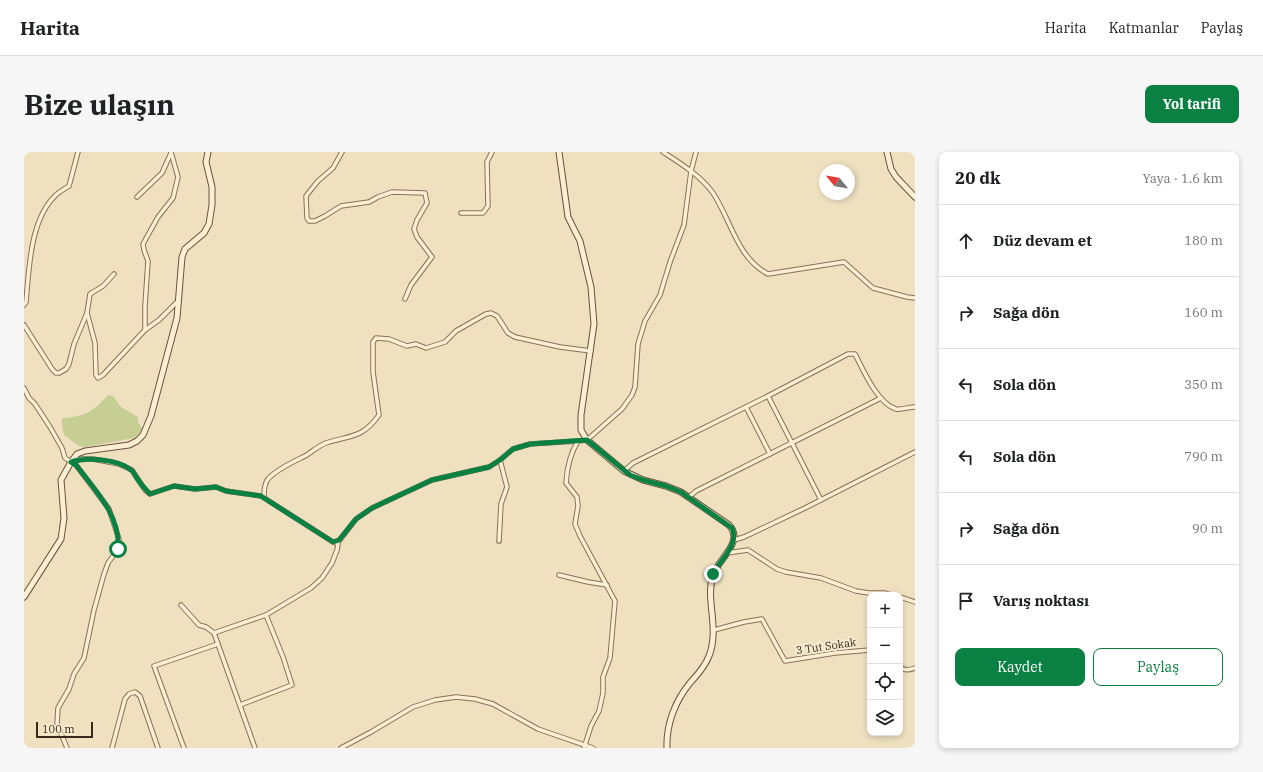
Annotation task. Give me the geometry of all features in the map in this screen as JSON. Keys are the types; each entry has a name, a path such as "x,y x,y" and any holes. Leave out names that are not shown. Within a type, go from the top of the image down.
{"street":[{"path":"24,305 26,302 30,251 37,229 50,201 69,186 78,152"},
{"path":"137,197 162,173 171,152"},
{"path":"145,330 148,261 143,244 158,217 173,198 178,177 171,152"},
{"path":"24,597 62,539 64,518 61,480 71,462 77,454 85,451 130,446 143,435 151,416 174,331 179,300 182,257 185,249 204,233 209,224 212,205 212,186 206,162 208,152"},
{"path":"342,152 333,168 318,181 306,196 307,218 311,222 341,206 369,202 392,192 425,193 427,203 417,220 414,230 417,237 432,257 410,284 405,299"},
{"path":"461,213 483,213 488,206 487,162 492,152"},
{"path":"559,152 568,217 580,241 591,286 594,324 581,414 581,430 587,440 624,471 636,478 666,486 689,497 728,525 734,532 734,540 727,553 716,567 711,582 714,630 709,658 682,694 674,710 668,730 667,748"},
{"path":"663,152 691,171 712,192 740,245 759,269 768,274 844,262 873,288 907,298 915,298"},
{"path":"333,542 339,540 356,519 372,508 432,480 489,467 513,449 530,444 587,440 622,409 636,387 638,344 645,321 660,295 670,262 684,225 691,171 696,152"},
{"path":"887,152 891,169 896,177 915,197"},
{"path":"24,325 52,369 56,373 59,373 66,369 69,364 74,344 87,313 90,294 103,286 114,274"},
{"path":"87,313 95,343 96,375 98,378 103,375 145,330 159,320 179,300"},
{"path":"264,497 265,484 268,479 287,465 325,443 348,438 358,434 372,425 379,415 373,372 373,342 376,338 389,339 407,346 416,344 426,348 445,342 460,328 491,312 497,316 508,333 520,339 528,339 560,347 591,351"},
{"path":"624,471 633,463 851,353 855,354 869,381 881,398 896,409 915,408"},
{"path":"24,388 29,398 36,404 62,448 65,458 76,465 109,509 119,539 118,549 108,562 104,574 94,610 84,658 74,674 69,689 58,708 57,724 67,748"},
{"path":"768,396 821,500"},
{"path":"689,497 696,491 881,398"},
{"path":"746,407 770,454"},
{"path":"578,441 572,451 567,469 566,483 577,497 578,506 576,524 580,536 615,601 610,658 603,677 603,693 599,711 591,726 584,747"},
{"path":"734,540 744,537 821,500 915,452"},
{"path":"71,462 81,459 93,459 119,464 132,470 150,494 174,486 195,489 216,487 226,491 261,496 338,544 332,563 322,578 311,588 266,615 214,633"},
{"path":"499,541 501,504 507,487 500,460"},
{"path":"727,553 748,550 777,569 821,578 856,591 867,593"},
{"path":"559,575 607,585"},
{"path":"903,598 915,602"},
{"path":"181,606 199,625 206,627 214,633 255,748"},
{"path":"240,705 292,685 283,656 266,615"},
{"name":"3 Tut Sokak","path":"714,630 762,619 785,662 835,653 867,650"},
{"path":"184,748 154,666 218,644"},
{"path":"903,669 908,670 915,668"},
{"path":"112,748 125,700 129,694 135,692 140,696 158,748"},
{"path":"341,748 413,707 435,700 456,697 474,699 493,704 538,729 584,747 593,748"}],"green space":[{"path":"108,395 113,396 121,407 138,417 138,422 143,429 134,438 85,447 79,446 64,435 62,418 83,415 98,405"}],"route":[{"path":"118,549 119,539 109,509 76,465 71,462 81,459 93,459 119,464 132,470 137,479 150,494 174,486 195,489 216,487 226,491 261,496 333,542 339,540 356,519 372,508 432,480 489,467 513,449 530,444 587,440 630,475 681,492 732,528 734,532 734,543 716,567 713,574"}]}
